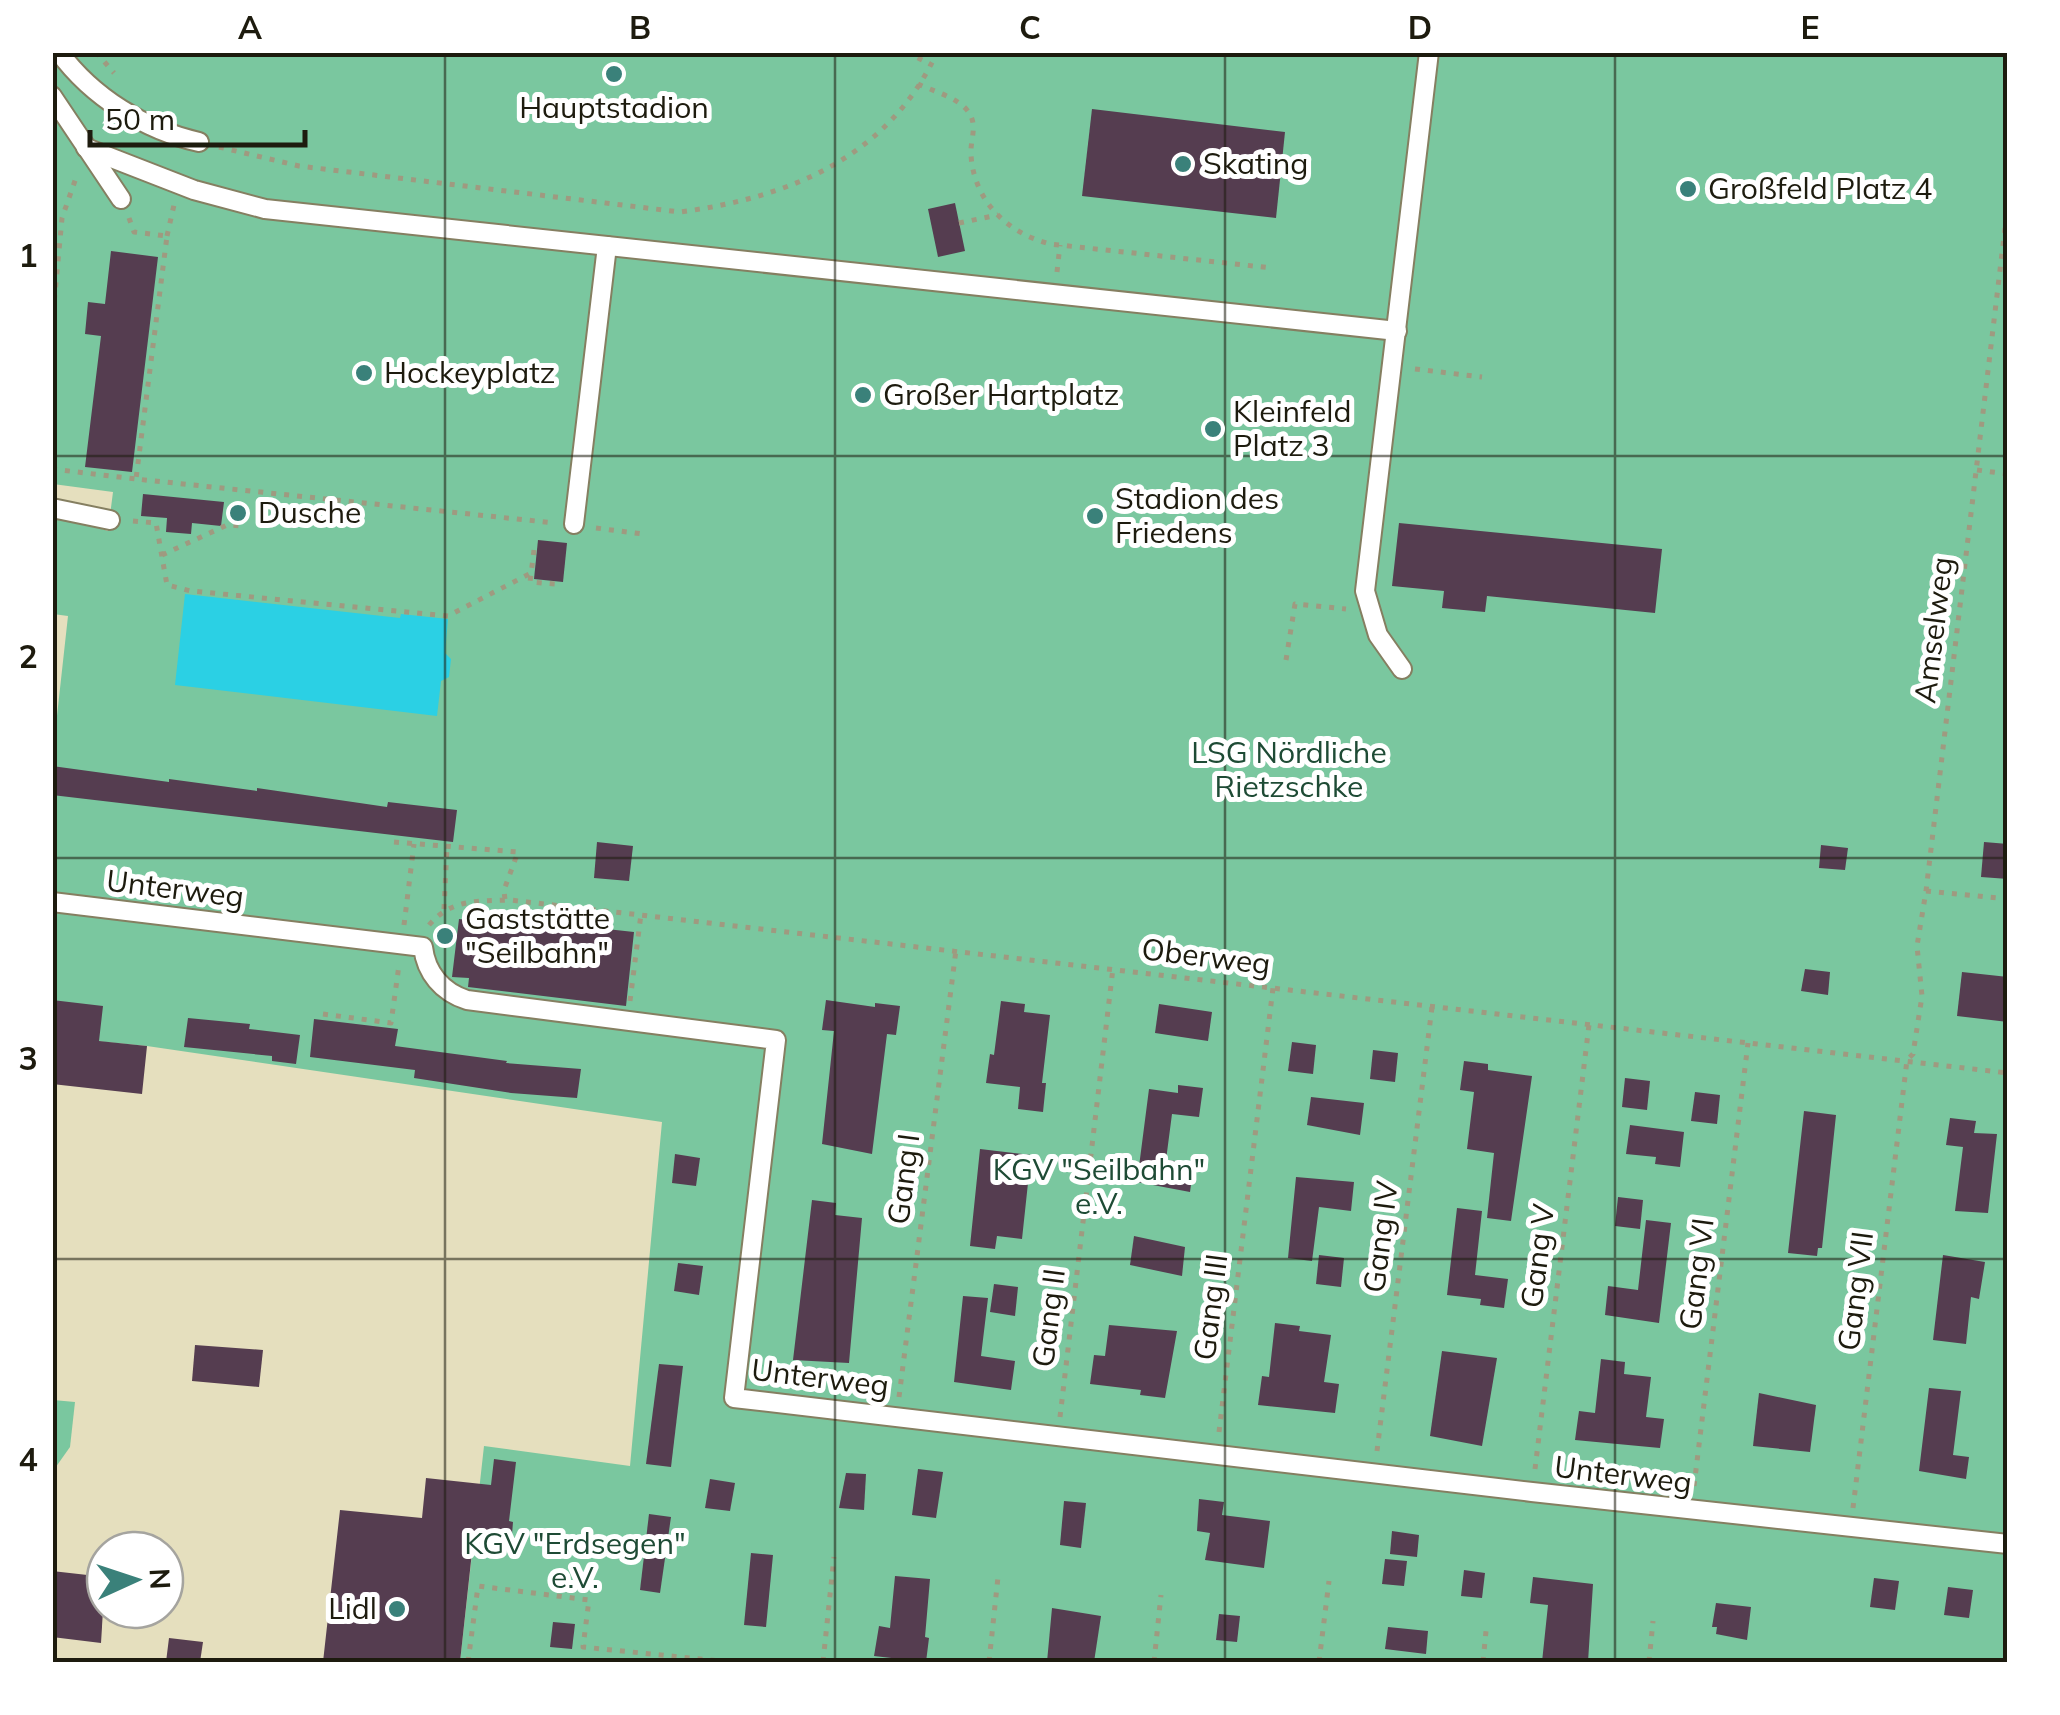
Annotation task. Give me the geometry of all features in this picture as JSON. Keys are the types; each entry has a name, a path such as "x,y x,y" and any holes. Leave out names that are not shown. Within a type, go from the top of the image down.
{"lane":[{"path":"59,52 71,68 129,116 169,135 199,142"},
{"path":"1402,669 1378,635 1365,591 1428,52"},
{"path":"52,96 121,200"},
{"path":"86,148 194,190 265,209 1397,332"},
{"path":"574,524 606,246"},
{"path":"52,508 110,520"},
{"name":"Unterweg","path":"52,902 422,948 433,976 457,997 776,1040 734,1398 2008,1544"}],"path":[{"path":"96,52 118,77"},
{"path":"906,52 931,65"},
{"path":"199,142 299,166 680,212 728,206 777,193 824,172 867,144 904,106 936,52"},
{"path":"918,84 964,106 975,124 975,175 981,192 998,216 1017,232 1050,244 1272,268"},
{"path":"52,326 62,218 86,148"},
{"path":"136,479 175,197"},
{"path":"121,200 134,232 167,236"},
{"name":"Amselweg","path":"1907,1060 1913,1054 1922,996 1918,946 2008,203"},
{"path":"959,223 998,216"},
{"path":"1392,367 1482,377"},
{"path":"52,470 643,534"},
{"path":"1977,470 2008,474"},
{"path":"110,520 156,523 168,584 191,591 448,616 531,573"},
{"path":"162,555 227,525 246,526"},
{"path":"534,550 530,582 555,584"},
{"path":"1286,660 1295,604 1351,609 1365,591"},
{"path":"394,842 518,852 504,900"},
{"path":"422,948 428,927 444,910 448,847"},
{"path":"1926,891 2008,899"},
{"name":"Oberweg","path":"444,910 468,902 504,900 640,914 2008,1073"},
{"path":"627,1022 640,914"},
{"name":"Gang I","path":"896,1415 956,950"},
{"name":"Gang II","path":"1058,1435 1113,968"},
{"name":"Gang III","path":"1216,1454 1273,988"},
{"name":"Gang IV","path":"1374,1473 1432,1007"},
{"name":"Gang V","path":"1532,1492 1588,1025"},
{"name":"Gang VI","path":"1691,1510 1748,1042"},
{"name":"Gang VII","path":"1850,1528 1907,1060"},
{"path":"824,1662 834,1557"},
{"path":"989,1662 998,1578"},
{"path":"1320,1662 1329,1580"},
{"path":"468,1662 478,1586 589,1600 584,1647 730,1662"},
{"path":"1154,1662 1161,1595"},
{"path":"1649,1662 1653,1621"},
{"path":"1483,1662 1486,1631"}],"green space":[{"name":"LSG Nördliche Rietzschke","path":"53,53 2007,53 2007,1662 460,1662 484,1446 630,1466 662,1122 147,1046 53,1037 52,761 68,616 53,614 53,513 108,531 113,492 53,484"},
{"path":"53,1400 75,1402 70,1447 53,1471"}],"water":[{"path":"185,594 400,618 401,614 448,619 445,653 451,659 449,677 441,681 437,716 175,685"}],"building":[{"name":"Skating","path":"1092,109 1285,132 1276,218 1082,196"},
{"path":"955,203 965,251 938,257 928,209"},
{"path":"111,251 158,257 132,472 85,467 101,336 85,334 88,302 105,304"},
{"path":"143,494 224,502 221,526 192,523 191,534 166,532 167,518 141,516"},
{"path":"1399,523 1662,549 1655,613 1487,596 1485,612 1442,608 1444,591 1392,586"},
{"path":"538,540 567,543 563,582 534,579"},
{"path":"52,766 169,782 257,788 387,807 388,802 457,810 453,842 52,795"},
{"path":"597,842 633,846 629,881 594,878"},
{"path":"1984,842 2008,844 2008,879 1981,877"},
{"path":"1821,845 1848,848 1845,870 1819,868"},
{"path":"477,915 634,932 626,1006 468,987 469,978 452,977 459,919 477,921"},
{"path":"1805,969 1830,972 1828,995 1801,991"},
{"path":"1962,972 2008,977 2008,1022 1957,1016"},
{"path":"52,1000 103,1006 99,1041 147,1046 142,1094 52,1084"},
{"path":"826,1000 875,1007 875,1003 900,1006 896,1035 887,1034 872,1154 822,1144 834,1031 822,1030"},
{"path":"1001,1001 1025,1004 1024,1012 1050,1015 1042,1083 1046,1083 1043,1112 1018,1109 1020,1087 986,1083"},
{"path":"1159,1004 1212,1012 1208,1041 1155,1033"},
{"path":"188,1018 250,1024 249,1029 300,1035 296,1064 272,1061 272,1056 184,1047"},
{"path":"314,1019 398,1029 395,1046 506,1063 581,1069 577,1098 511,1093 414,1078 415,1070 310,1057"},
{"path":"1292,1042 1316,1045 1313,1074 1288,1071"},
{"path":"1373,1050 1398,1053 1395,1082 1370,1079"},
{"path":"1464,1061 1488,1064 1488,1070 1532,1076 1511,1221 1487,1218 1494,1153 1467,1149 1474,1092 1460,1090"},
{"path":"1625,1078 1650,1081 1647,1110 1622,1107"},
{"path":"1178,1085 1203,1088 1199,1117 1172,1114 1166,1160 1194,1163 1190,1192 1137,1182 1149,1089 1178,1093"},
{"path":"1695,1092 1720,1095 1717,1124 1691,1121"},
{"path":"1311,1097 1364,1103 1360,1135 1307,1125"},
{"path":"1804,1111 1836,1115 1822,1248 1818,1248 1817,1256 1788,1253"},
{"path":"1950,1118 1976,1121 1974,1133 1997,1134 1988,1213 1955,1211 1963,1147 1946,1145"},
{"path":"1630,1125 1684,1132 1680,1167 1655,1164 1656,1157 1626,1154"},
{"path":"980,1149 1031,1155 1022,1239 997,1236 995,1249 970,1246"},
{"path":"675,1154 700,1158 696,1186 672,1183"},
{"path":"1296,1177 1354,1182 1351,1211 1319,1207 1312,1261 1288,1258"},
{"path":"1618,1197 1643,1200 1640,1229 1615,1226"},
{"path":"812,1200 836,1203 835,1215 862,1218 849,1363 793,1360"},
{"path":"1457,1208 1482,1211 1475,1275 1508,1279 1504,1308 1480,1305 1481,1299 1447,1295"},
{"path":"1646,1220 1671,1223 1659,1323 1605,1315 1608,1286 1638,1290"},
{"path":"1134,1236 1185,1247 1182,1276 1130,1265"},
{"path":"1319,1255 1344,1258 1341,1287 1316,1284"},
{"path":"1943,1255 1985,1262 1979,1299 1971,1297 1966,1344 1933,1340"},
{"path":"678,1263 703,1266 699,1295 674,1291"},
{"path":"994,1284 1018,1287 1015,1316 990,1312"},
{"path":"963,1296 988,1298 981,1356 1015,1361 1011,1390 954,1382"},
{"path":"1275,1323 1331,1335 1324,1382 1339,1384 1335,1413 1258,1405 1262,1376 1269,1377"},
{"path":"1109,1325 1177,1331 1165,1398 1140,1395 1141,1390 1090,1384 1094,1355 1105,1356"},
{"path":"195,1345 263,1350 259,1387 192,1381"},
{"path":"1442,1351 1497,1358 1482,1446 1430,1436"},
{"path":"1601,1359 1625,1362 1624,1374 1651,1377 1646,1417 1664,1419 1660,1448 1575,1440 1579,1411 1595,1413"},
{"path":"659,1364 683,1366 671,1467 646,1464"},
{"path":"1929,1388 1961,1391 1953,1455 1969,1457 1966,1479 1919,1471"},
{"path":"1759,1393 1816,1405 1810,1452 1753,1446"},
{"name":"Lidl","path":"494,1459 516,1462 509,1521 513,1522 511,1547 473,1543 460,1662 323,1662 340,1510 422,1518 426,1478 491,1485"},
{"path":"918,1469 943,1472 936,1518 912,1515"},
{"path":"846,1473 866,1474 864,1510 839,1508"},
{"path":"710,1479 735,1483 730,1511 705,1508"},
{"path":"1199,1499 1224,1502 1222,1515 1270,1521 1264,1568 1205,1560 1210,1533 1197,1531"},
{"path":"1064,1501 1086,1503 1081,1548 1060,1545"},
{"path":"649,1514 671,1517 660,1593 640,1590"},
{"path":"1392,1531 1419,1535 1417,1557 1390,1554"},
{"path":"751,1553 773,1555 766,1627 744,1625"},
{"path":"1385,1559 1407,1561 1404,1586 1382,1584"},
{"path":"1464,1570 1485,1573 1482,1598 1461,1596"},
{"path":"52,1571 85,1575 85,1630 102,1630 101,1643 52,1637"},
{"path":"895,1576 930,1579 926,1662 874,1656 879,1626 890,1628"},
{"path":"1533,1577 1593,1584 1588,1662 1542,1662 1548,1605 1530,1603"},
{"path":"1874,1578 1899,1581 1895,1610 1870,1607"},
{"path":"1948,1587 1973,1590 1969,1618 1944,1615"},
{"path":"1716,1603 1751,1607 1747,1640 1716,1634 1717,1627 1712,1627"},
{"path":"1052,1608 1101,1616 1094,1662 1047,1662"},
{"path":"1219,1614 1240,1616 1237,1642 1216,1640"},
{"path":"553,1622 575,1624 572,1649 550,1647"},
{"path":"1388,1627 1428,1631 1426,1654 1385,1649"},
{"path":"169,1638 203,1642 200,1662 166,1662"}],"place":[{"name":"Hauptstadion","path":"614,74"},
{"name":"Skating","path":"1183,164"},
{"name":"Großfeld Platz 4","path":"1688,189"},
{"name":"Hockeyplatz","path":"364,373"},
{"name":"Großer Hartplatz","path":"863,395"},
{"name":"Kleinfeld Platz 3","path":"1213,429"},
{"name":"Dusche","path":"238,513"},
{"name":"Stadion des Friedens","path":"1095,516"},
{"name":"Gaststätte \"Seilbahn\"","path":"445,936"},
{"name":"Lidl","path":"397,1609"}],"park label":[{"name":"KGV \"Seilbahn\" e.V.","path":"1099,1187"},
{"name":"KGV \"Erdsegen\" e.V.","path":"575,1561"}]}
